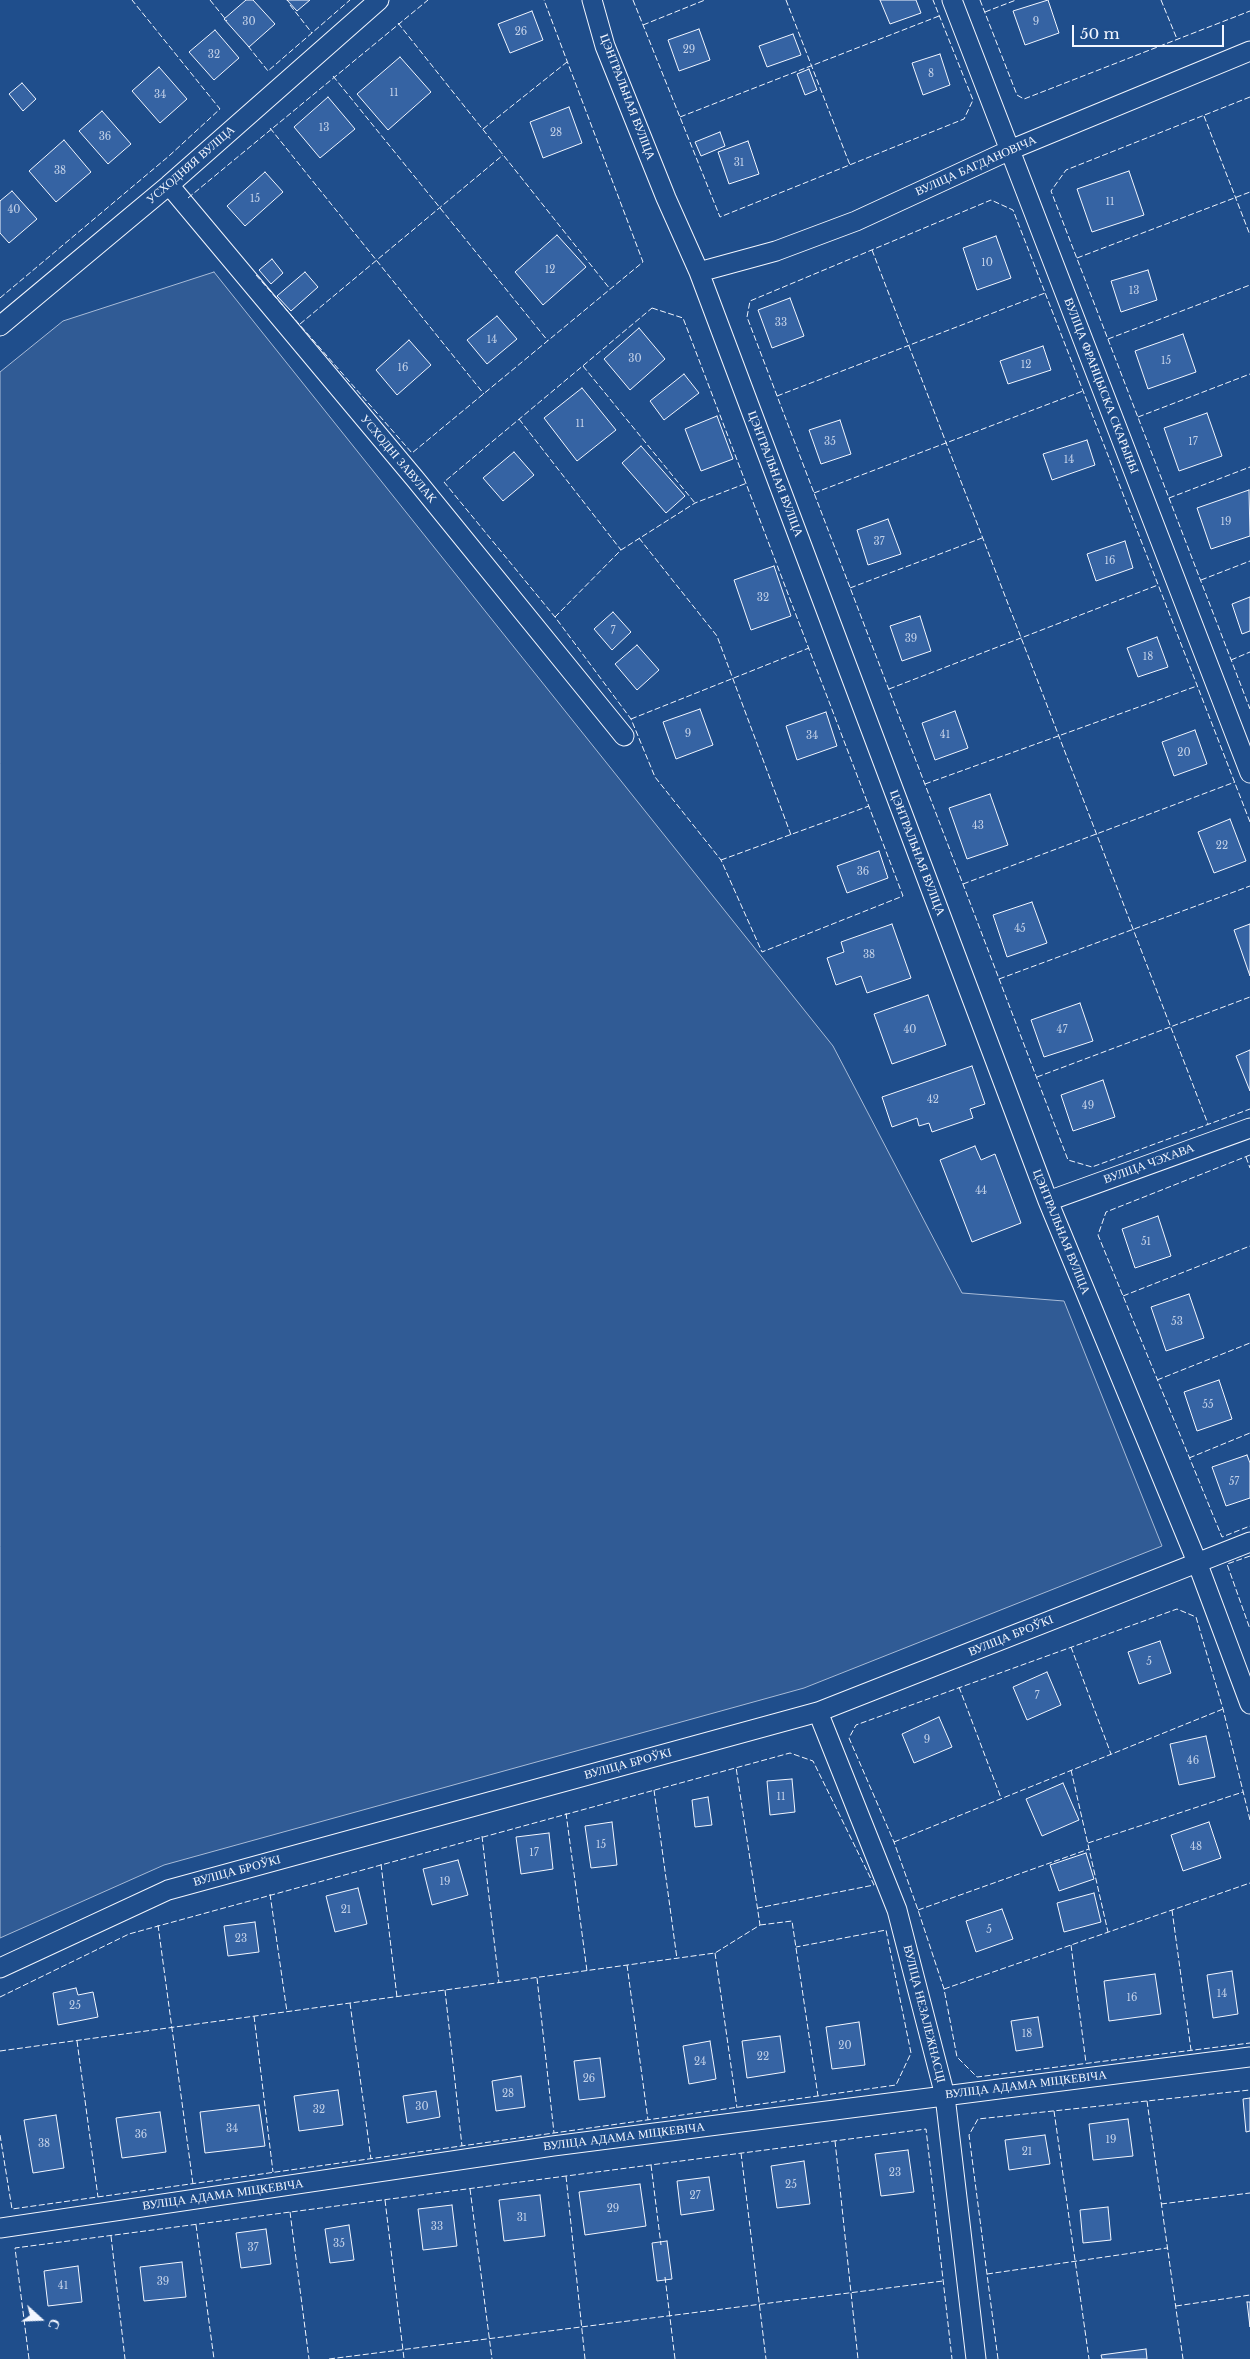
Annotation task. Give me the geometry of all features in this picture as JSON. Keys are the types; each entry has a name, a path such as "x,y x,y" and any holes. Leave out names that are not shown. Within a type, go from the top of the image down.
{"street":[{"name":"УСХОДНЯЯ ВУЛІЦА","path":"0,326 169,185 379,0"},
{"name":"ЦЭНТРАЛЬНАЯ ВУЛІЦА","path":"592,0 605,46 666,198 699,272 1048,1201 1197,1562 1250,1704"},
{"name":"ВУЛІЦА ФРАНЦЫСКА СКАРЫНЫ","path":"952,0 1250,773"},
{"name":"ВУЛІЦА БАГДАНОВІЧА","path":"699,272 776,251 847,224 1010,150 1250,51"},
{"name":"УСХОДНІ ЗАВУЛАК","path":"169,185 416,480 624,736"},
{"name":"ВУЛІЦА ЧЭХАВА","path":"1048,1201 1250,1128"},
{"name":"ВУЛІЦА БРОЎКІ","path":"0,1968 168,1890 818,1712 1250,1542"},
{"name":"ВУЛІЦА НЕЗАЛЕЖНАСЦІ","path":"818,1712 897,1910 945,2096 976,2359"},
{"name":"ВУЛІЦА АДАМА МІЦКЕВІЧА","path":"0,2228 553,2146 1250,2057"}],"shaded area":[{"path":"214,272 833,1046 962,1293 1064,1301 1162,1546 804,1688 164,1865 0,1938 0,372 63,321"}],"building":[{"path":"246,0 253,0 275,24 249,47 224,19"},
{"path":"287,0 310,0 297,11"},
{"path":"880,0 916,0 921,13 890,24"},
{"path":"1048,0 1059,33 1025,45 1013,11"},
{"path":"532,11 543,40 510,53 498,24"},
{"path":"699,29 710,60 679,71 668,40"},
{"path":"215,30 239,58 214,80 189,52"},
{"path":"793,34 801,55 767,67 759,46"},
{"path":"940,54 950,85 923,95 912,63"},
{"path":"400,57 431,92 388,130 357,94"},
{"path":"159,67 187,99 160,123 132,91"},
{"path":"809,69 817,90 805,95 797,74"},
{"path":"22,83 36,99 23,111 9,94"},
{"path":"328,97 355,129 320,158 294,127"},
{"path":"569,107 582,143 543,158 530,122"},
{"path":"102,111 131,144 108,164 79,131"},
{"path":"720,132 725,146 701,156 695,142"},
{"path":"64,140 91,172 56,202 29,171"},
{"path":"748,141 759,174 729,184 718,152"},
{"path":"1129,171 1144,215 1092,232 1077,189"},
{"path":"265,172 283,192 245,226 227,206"},
{"path":"12,191 37,219 9,243 0,233 0,201"},
{"path":"557,235 586,267 543,305 515,272"},
{"path":"996,236 1011,278 977,290 963,248"},
{"path":"272,259 283,273 271,284 259,270"},
{"path":"1148,270 1157,300 1121,312 1111,281"},
{"path":"305,272 318,287 291,311 277,296"},
{"path":"790,298 804,336 772,348 758,310"},
{"path":"497,316 517,339 487,364 467,340"},
{"path":"639,328 665,359 630,390 604,359"},
{"path":"1183,334 1196,372 1148,389 1135,351"},
{"path":"409,340 431,365 397,395 376,370"},
{"path":"1043,346 1051,370 1008,384 1000,361"},
{"path":"684,374 699,393 664,420 650,401"},
{"path":"582,388 616,430 577,461 544,418"},
{"path":"1207,413 1222,456 1179,471 1164,428"},
{"path":"717,416 733,459 701,471 685,429"},
{"path":"840,420 851,454 821,464 809,430"},
{"path":"1087,440 1095,465 1052,480 1043,454"},
{"path":"641,446 685,496 666,513 622,463"},
{"path":"514,452 534,475 503,501 483,478"},
{"path":"1249,490 1250,536 1211,549 1197,508"},
{"path":"888,519 901,554 868,565 857,530"},
{"path":"1125,541 1133,568 1096,581 1087,554"},
{"path":"774,566 791,616 751,630 734,580"},
{"path":"1250,597 1250,631 1242,634 1232,604"},
{"path":"613,612 631,632 612,650 594,629"},
{"path":"920,616 931,651 902,661 890,626"},
{"path":"1157,637 1168,667 1138,677 1127,648"},
{"path":"637,645 659,670 637,690 615,664"},
{"path":"700,709 713,745 676,759 663,722"},
{"path":"955,711 968,748 935,760 922,723"},
{"path":"826,712 837,746 797,760 786,726"},
{"path":"1195,730 1207,764 1174,776 1162,742"},
{"path":"990,794 1008,845 967,859 949,808"},
{"path":"1230,819 1246,861 1214,873 1198,832"},
{"path":"879,851 888,878 847,893 837,866"},
{"path":"1032,902 1047,943 1007,957 993,915"},
{"path":"892,924 911,978 867,993 861,976 836,985 827,958 844,952 841,942"},
{"path":"1250,924 1250,976 1234,930"},
{"path":"928,995 946,1045 892,1064 874,1014"},
{"path":"1080,1003 1093,1041 1044,1057 1031,1020"},
{"path":"1250,1050 1250,1091 1236,1056"},
{"path":"972,1066 985,1104 970,1109 973,1118 932,1132 929,1123 919,1126 917,1118 892,1127 882,1097"},
{"path":"1103,1080 1115,1117 1073,1131 1061,1095"},
{"path":"975,1146 981,1160 995,1154 1021,1223 972,1242 940,1160"},
{"path":"1158,1216 1171,1256 1135,1268 1122,1229"},
{"path":"1189,1294 1204,1338 1166,1351 1151,1307"},
{"path":"1219,1380 1232,1419 1197,1431 1184,1392"},
{"path":"1247,1455 1250,1463 1250,1498 1226,1506 1212,1467"},
{"path":"1160,1641 1171,1673 1139,1684 1128,1652"},
{"path":"1047,1672 1061,1705 1027,1720 1013,1687"},
{"path":"939,1717 952,1747 914,1763 902,1734"},
{"path":"1206,1736 1215,1777 1179,1785 1170,1744"},
{"path":"792,1779 795,1812 770,1815 767,1781"},
{"path":"1063,1783 1079,1820 1042,1836 1026,1799"},
{"path":"708,1797 712,1825 695,1827 692,1800"},
{"path":"612,1822 617,1865 591,1868 585,1826"},
{"path":"1209,1822 1221,1858 1183,1871 1171,1835"},
{"path":"549,1833 553,1869 521,1874 516,1837"},
{"path":"1086,1853 1094,1879 1059,1891 1050,1865"},
{"path":"458,1860 468,1895 432,1905 423,1869"},
{"path":"358,1888 367,1924 335,1932 326,1896"},
{"path":"1094,1893 1101,1922 1064,1932 1057,1903"},
{"path":"1002,1909 1013,1939 976,1952 966,1921"},
{"path":"255,1922 259,1952 228,1956 224,1926"},
{"path":"1232,1971 1238,2014 1213,2018 1207,1975"},
{"path":"1155,1974 1161,2014 1109,2021 1104,1981"},
{"path":"76,1988 78,1995 93,1992 98,2017 58,2025 53,1993"},
{"path":"1038,2017 1043,2047 1016,2051 1011,2021"},
{"path":"859,2022 865,2065 832,2069 826,2027"},
{"path":"780,2036 785,2072 747,2078 742,2041"},
{"path":"710,2041 716,2079 689,2084 683,2046"},
{"path":"600,2058 605,2097 579,2100 574,2061"},
{"path":"521,2076 525,2107 496,2111 492,2081"},
{"path":"338,2090 343,2125 299,2131 294,2096"},
{"path":"436,2091 440,2117 407,2123 403,2096"},
{"path":"1250,2098 1250,2131 1246,2132 1243,2099"},
{"path":"259,2105 265,2146 205,2153 200,2112"},
{"path":"160,2112 166,2152 122,2158 116,2118"},
{"path":"56,2115 64,2168 33,2173 24,2120"},
{"path":"1128,2119 1133,2156 1093,2160 1089,2124"},
{"path":"1045,2135 1050,2164 1009,2170 1005,2140"},
{"path":"908,2150 914,2192 881,2196 875,2154"},
{"path":"804,2161 810,2204 777,2208 771,2166"},
{"path":"709,2177 714,2210 681,2215 677,2181"},
{"path":"640,2184 646,2226 585,2235 579,2192"},
{"path":"540,2195 545,2236 504,2241 499,2200"},
{"path":"452,2205 457,2246 423,2250 418,2209"},
{"path":"1108,2207 1111,2240 1083,2243 1080,2210"},
{"path":"349,2225 354,2260 330,2263 325,2229"},
{"path":"266,2229 271,2264 241,2268 236,2233"},
{"path":"667,2241 672,2279 657,2281 652,2243"},
{"path":"182,2262 186,2297 144,2301 140,2267"},
{"path":"78,2266 82,2302 48,2306 44,2271"},
{"path":"1247,2302 1250,2302 1250,2327"},
{"path":"1146,2349 1147,2359 1102,2359 1101,2355"}],"fence":[{"path":"0,298 169,156 220,109 132,0"},
{"path":"210,0 227,21"},
{"path":"248,46 268,71 350,0"},
{"path":"188,198 428,0"},
{"path":"256,275 412,453 643,262 544,0"},
{"path":"633,0 720,217 964,119 973,100 933,0"},
{"path":"643,25 705,0"},
{"path":"786,0 850,165"},
{"path":"980,0 1017,95 1024,99 1250,11"},
{"path":"985,12 1016,0"},
{"path":"1161,0 1177,39"},
{"path":"290,5 312,33"},
{"path":"680,117 939,16"},
{"path":"398,23 610,289"},
{"path":"483,129 567,62"},
{"path":"333,76 548,341"},
{"path":"1250,97 1066,170 1051,191 1250,709"},
{"path":"1204,116 1250,235"},
{"path":"270,128 484,394"},
{"path":"300,324 503,155"},
{"path":"1077,258 1250,192"},
{"path":"1250,822 1013,210 991,200 750,301 747,317 1068,1160 1092,1167 1250,1109"},
{"path":"872,250 1208,1124"},
{"path":"1108,339 1250,285"},
{"path":"777,396 1045,293"},
{"path":"652,308 683,318 903,896 762,952 721,860 655,777 631,719 555,617 444,482 652,308"},
{"path":"583,366 695,503"},
{"path":"1138,417 1250,374"},
{"path":"814,493 1083,391"},
{"path":"519,419 621,550"},
{"path":"1169,498 1250,467"},
{"path":"555,617 621,550 695,503 747,483"},
{"path":"639,538 717,636 791,835"},
{"path":"850,588 982,538"},
{"path":"1201,580 1250,561"},
{"path":"889,689 1158,585"},
{"path":"631,719 809,648"},
{"path":"1231,660 1250,652"},
{"path":"925,784 1197,686"},
{"path":"963,884 1235,782"},
{"path":"721,860 869,806"},
{"path":"999,979 1250,886"},
{"path":"1037,1077 1250,997"},
{"path":"1250,1155 1106,1212 1098,1235 1222,1537 1250,1526"},
{"path":"1246,1157 1250,1168"},
{"path":"1123,1296 1250,1246"},
{"path":"1157,1380 1250,1343"},
{"path":"1189,1458 1250,1433"},
{"path":"1250,1556 1227,1564 1250,1629"},
{"path":"1250,1820 1223,1709 1196,1617 1177,1609 856,1725 849,1738 894,1842 918,1910 944,1989 957,2057 977,2077 1250,2043"},
{"path":"1071,1647 1111,1754"},
{"path":"959,1687 1001,1798"},
{"path":"894,1842 1223,1709"},
{"path":"0,1997 129,1934 790,1753 813,1761 874,1885 758,1908"},
{"path":"0,2051 715,1953 760,1925 736,1767"},
{"path":"1071,1770 1108,1932"},
{"path":"654,1790 677,1959"},
{"path":"1088,1843 1243,1792"},
{"path":"566,1813 587,1971"},
{"path":"482,1836 499,1983"},
{"path":"918,1910 1089,1849"},
{"path":"381,1864 397,1997"},
{"path":"944,1989 1250,1883"},
{"path":"270,1894 287,2012"},
{"path":"1172,1910 1191,2050"},
{"path":"760,1925 792,1921 818,2096"},
{"path":"158,1925 193,2184"},
{"path":"0,2135 12,2209 896,2085 911,2053 886,1930 796,1947"},
{"path":"1071,1945 1086,2063"},
{"path":"715,1953 737,2108"},
{"path":"627,1965 648,2120"},
{"path":"537,1978 554,2133"},
{"path":"445,1990 462,2146"},
{"path":"350,2003 371,2159"},
{"path":"254,2016 273,2172"},
{"path":"77,2041 98,2197"},
{"path":"998,2359 969,2135 978,2119 1250,2090"},
{"path":"1147,2101 1183,2359"},
{"path":"1054,2111 1089,2359"},
{"path":"29,2359 15,2248 926,2129 952,2359"},
{"path":"835,2141 858,2359"},
{"path":"741,2153 766,2359"},
{"path":"651,2165 661,2245"},
{"path":"566,2176 585,2359"},
{"path":"470,2189 492,2359"},
{"path":"1161,2204 1250,2193"},
{"path":"385,2200 404,2359"},
{"path":"290,2212 309,2359"},
{"path":"196,2225 214,2359"},
{"path":"111,2236 125,2359"},
{"path":"987,2274 1167,2248"},
{"path":"665,2277 675,2359"},
{"path":"329,2359 943,2281"},
{"path":"1176,2306 1250,2295"}]}
